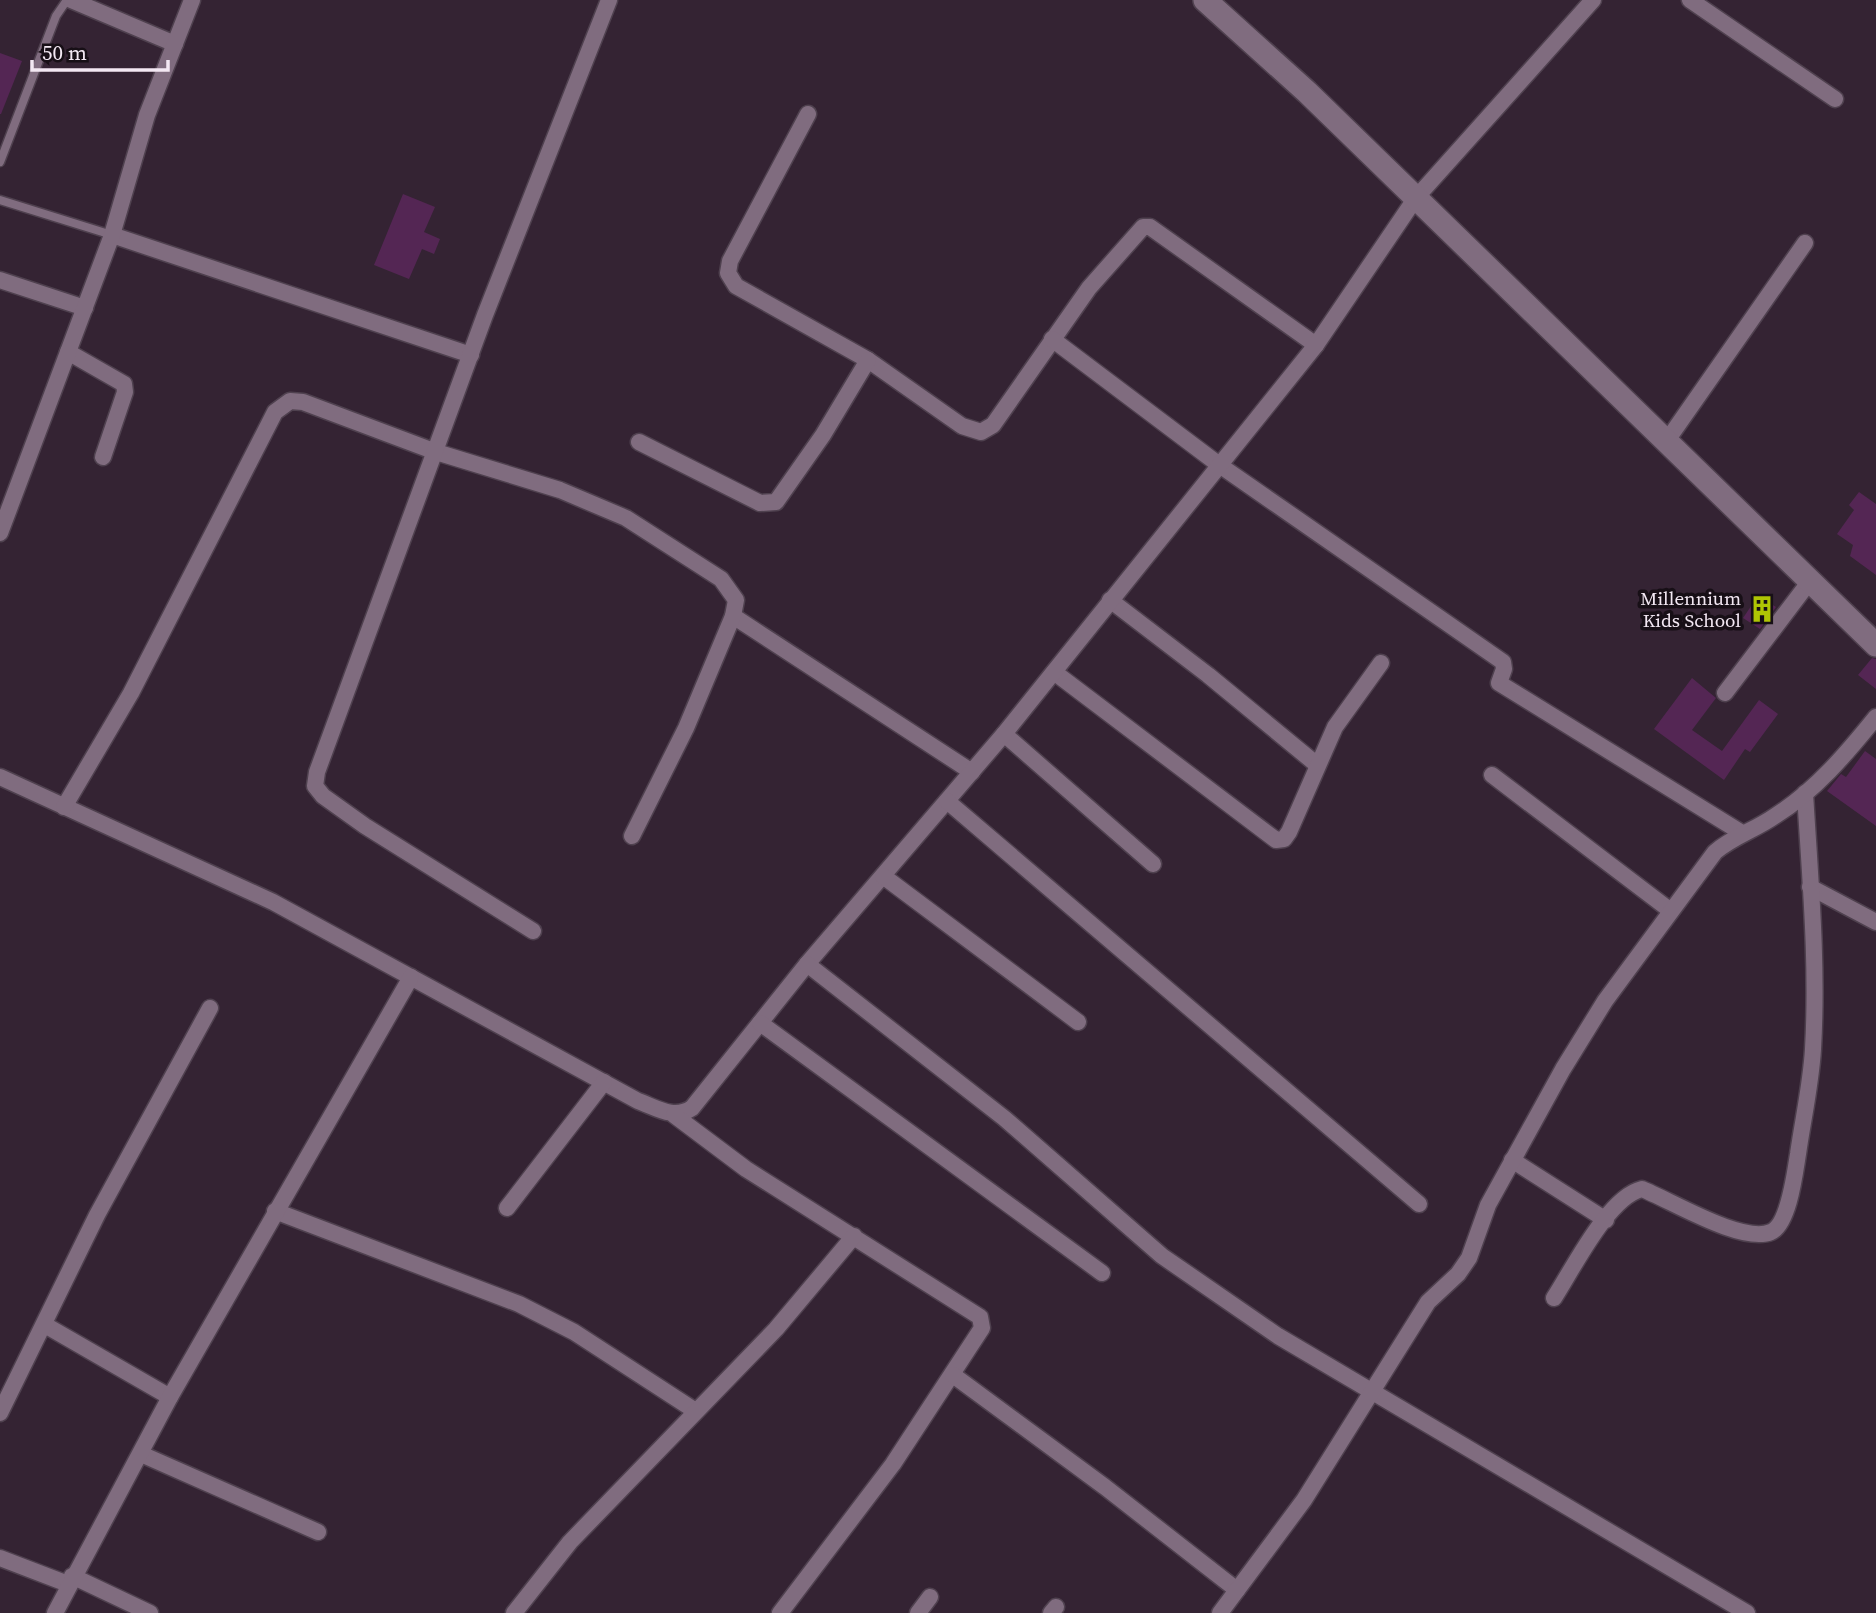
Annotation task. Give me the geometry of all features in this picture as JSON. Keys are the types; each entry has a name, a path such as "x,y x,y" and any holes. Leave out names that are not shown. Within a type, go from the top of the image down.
{"main road":[{"path":"1205,0 1307,92 1876,645"}],"street":[{"path":"69,0 175,44"},
{"path":"0,533 112,235 147,115 192,0"},
{"path":"533,931 365,826 323,796 315,786 317,772 471,355 609,0"},
{"path":"674,1115 692,1108 807,964 1004,734 1316,345 1415,199 1593,0"},
{"path":"1690,0 1835,99"},
{"path":"808,114 730,261 728,274 736,286 868,360 962,426 986,432 1089,288 1143,226 1150,227 1316,345"},
{"path":"112,235 471,355"},
{"path":"1666,442 1805,243"},
{"path":"0,280 85,308"},
{"path":"1052,340 1218,464 1503,662 1504,669 1499,683 1742,833"},
{"path":"68,352 124,384 125,393 103,457"},
{"path":"639,442 760,503 776,502 823,435 868,360"},
{"path":"64,807 131,693 275,412 282,404 303,402 436,452 560,490 626,518 721,579 736,600 733,616 686,728 632,836"},
{"path":"1725,692 1810,581"},
{"path":"1110,600 1208,675 1316,764"},
{"path":"733,616 972,772"},
{"path":"1054,672 1276,840 1284,839 1289,832 1316,764 1335,727 1381,663"},
{"path":"1220,1613 1304,1500 1428,1302 1458,1274 1469,1258 1488,1205 1605,1001 1715,852 1742,833 1775,817 1805,793 1847,753 1876,717"},
{"path":"1004,734 1153,864"},
{"path":"1493,775 1671,911"},
{"path":"0,777 273,902 604,1082 674,1115 746,1169 980,1317 982,1328 977,1339 893,1464 780,1613"},
{"path":"1555,1298 1623,1198 1643,1189 1739,1232 1756,1235 1778,1228 1795,1174 1813,1051 1815,968 1805,793"},
{"path":"947,801 1419,1204"},
{"path":"883,876 1078,1022"},
{"path":"1811,887 1876,922"},
{"path":"807,964 1004,1118 1163,1256 1278,1336 1747,1613"},
{"path":"55,1613 70,1580 170,1397 411,977"},
{"path":"0,1413 97,1215 210,1008"},
{"path":"760,1023 1102,1273"},
{"path":"507,1208 604,1082"},
{"path":"1512,1160 1606,1220"},
{"path":"275,1211 519,1304 574,1332 694,1410"},
{"path":"513,1613 570,1542 694,1410 776,1329 854,1236"},
{"path":"45,1325 170,1397"},
{"path":"953,1375 1105,1487 1237,1590"},
{"path":"141,1454 318,1532"},
{"path":"0,1558 70,1580 150,1613"},
{"path":"918,1613 930,1597"}],"lane":[{"path":"0,162 56,16 69,0"},
{"path":"0,201 112,235"}],"building":[{"path":"0,53 22,61 1,114 0,114"},
{"path":"403,194 435,207 424,232 440,239 434,254 422,249 409,279 374,265"},
{"path":"1859,492 1876,504 1876,575 1850,556 1853,545 1837,534 1854,510 1849,505"},
{"path":"1758,596 1776,607 1760,629 1743,618"},
{"path":"1872,658 1876,659 1876,689 1858,675"},
{"path":"1692,678 1716,698 1692,730 1722,751 1759,700 1778,714 1750,752 1745,749 1724,780 1654,729"},
{"path":"1865,751 1876,759 1876,826 1827,791 1841,774 1846,777"}],"place":[{"name":"Millennium Kids School","path":"1762,609"}]}
